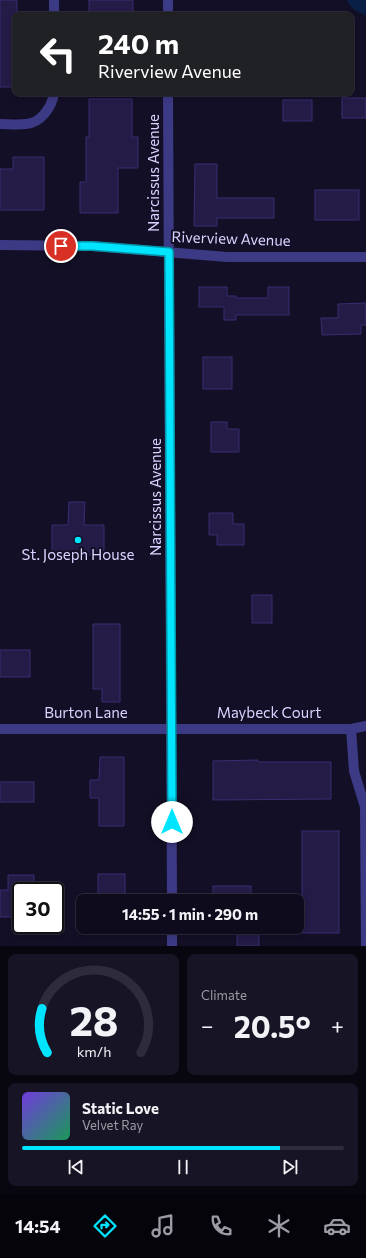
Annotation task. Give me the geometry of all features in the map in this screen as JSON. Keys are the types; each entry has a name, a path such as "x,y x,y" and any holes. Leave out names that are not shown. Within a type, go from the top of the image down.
{"street":[{"path":"54,0 54,12"},
{"path":"168,0 168,12"},
{"path":"0,124 28,124 41,118 48,110 53,96"},
{"name":"Narcissus Avenue","path":"168,96 172,894"},
{"name":"Riverview Avenue","path":"0,245 92,246 227,257 366,256"},
{"name":"Maybeck Court","path":"172,728 351,729 366,726"},
{"name":"Burton Lane","path":"0,729 172,728"},
{"path":"351,729 354,771 365,805 366,946"},
{"path":"172,934 172,946"}],"water":[{"path":"347,0 366,0 366,15 355,10"}],"building":[{"path":"0,0 17,0 17,12 12,12 12,87 0,87"},
{"path":"89,0 133,0 133,12 89,12"},
{"path":"342,98 366,98 366,118 342,118"},
{"path":"89,99 132,99 132,137 138,137 138,168 118,168 118,213 80,213 80,182 86,182 86,137 89,137"},
{"path":"283,100 312,100 312,121 283,121"},
{"path":"13,157 44,157 44,210 0,210 0,169 13,169"},
{"path":"195,164 217,164 217,198 274,198 274,218 217,218 217,226 194,226"},
{"path":"315,190 359,190 359,220 315,220"},
{"path":"199,287 227,287 227,296 236,296 236,298 268,298 268,287 289,287 289,315 236,315 236,320 224,320 224,307 199,307"},
{"path":"366,303 366,325 361,325 361,334 322,335 321,318 338,318 338,304"},
{"path":"203,357 232,357 232,389 203,389"},
{"path":"211,422 227,422 227,429 239,429 239,452 211,452"},
{"name":"St. Joseph House","path":"69,502 85,502 84,525 104,525 104,555 52,555 52,525 68,525"},
{"path":"209,513 233,513 233,524 244,524 244,545 217,545 217,535 209,535"},
{"path":"252,595 272,595 272,623 252,623"},
{"path":"93,624 120,624 120,702 102,702 102,689 93,689"},
{"path":"0,650 30,650 30,677 0,677"},
{"path":"100,757 124,757 124,826 99,826 99,798 90,798 90,780 99,780"},
{"path":"258,760 258,762 331,762 331,799 213,800 213,761"},
{"path":"0,782 34,782 34,802 0,802"},
{"path":"302,831 339,831 339,933 304,933 304,894 302,894"},
{"path":"98,874 125,874 125,894 98,894"},
{"path":"8,875 34,875 34,882 12,882 12,917 0,917 0,890 8,890"},
{"path":"213,886 251,886 251,894 213,894"},
{"path":"237,934 259,934 259,946 237,946"}],"place":[{"name":"St. Joseph House","path":"78,540"}],"route":[{"path":"61,246 92,246 169,252 172,822"}]}
